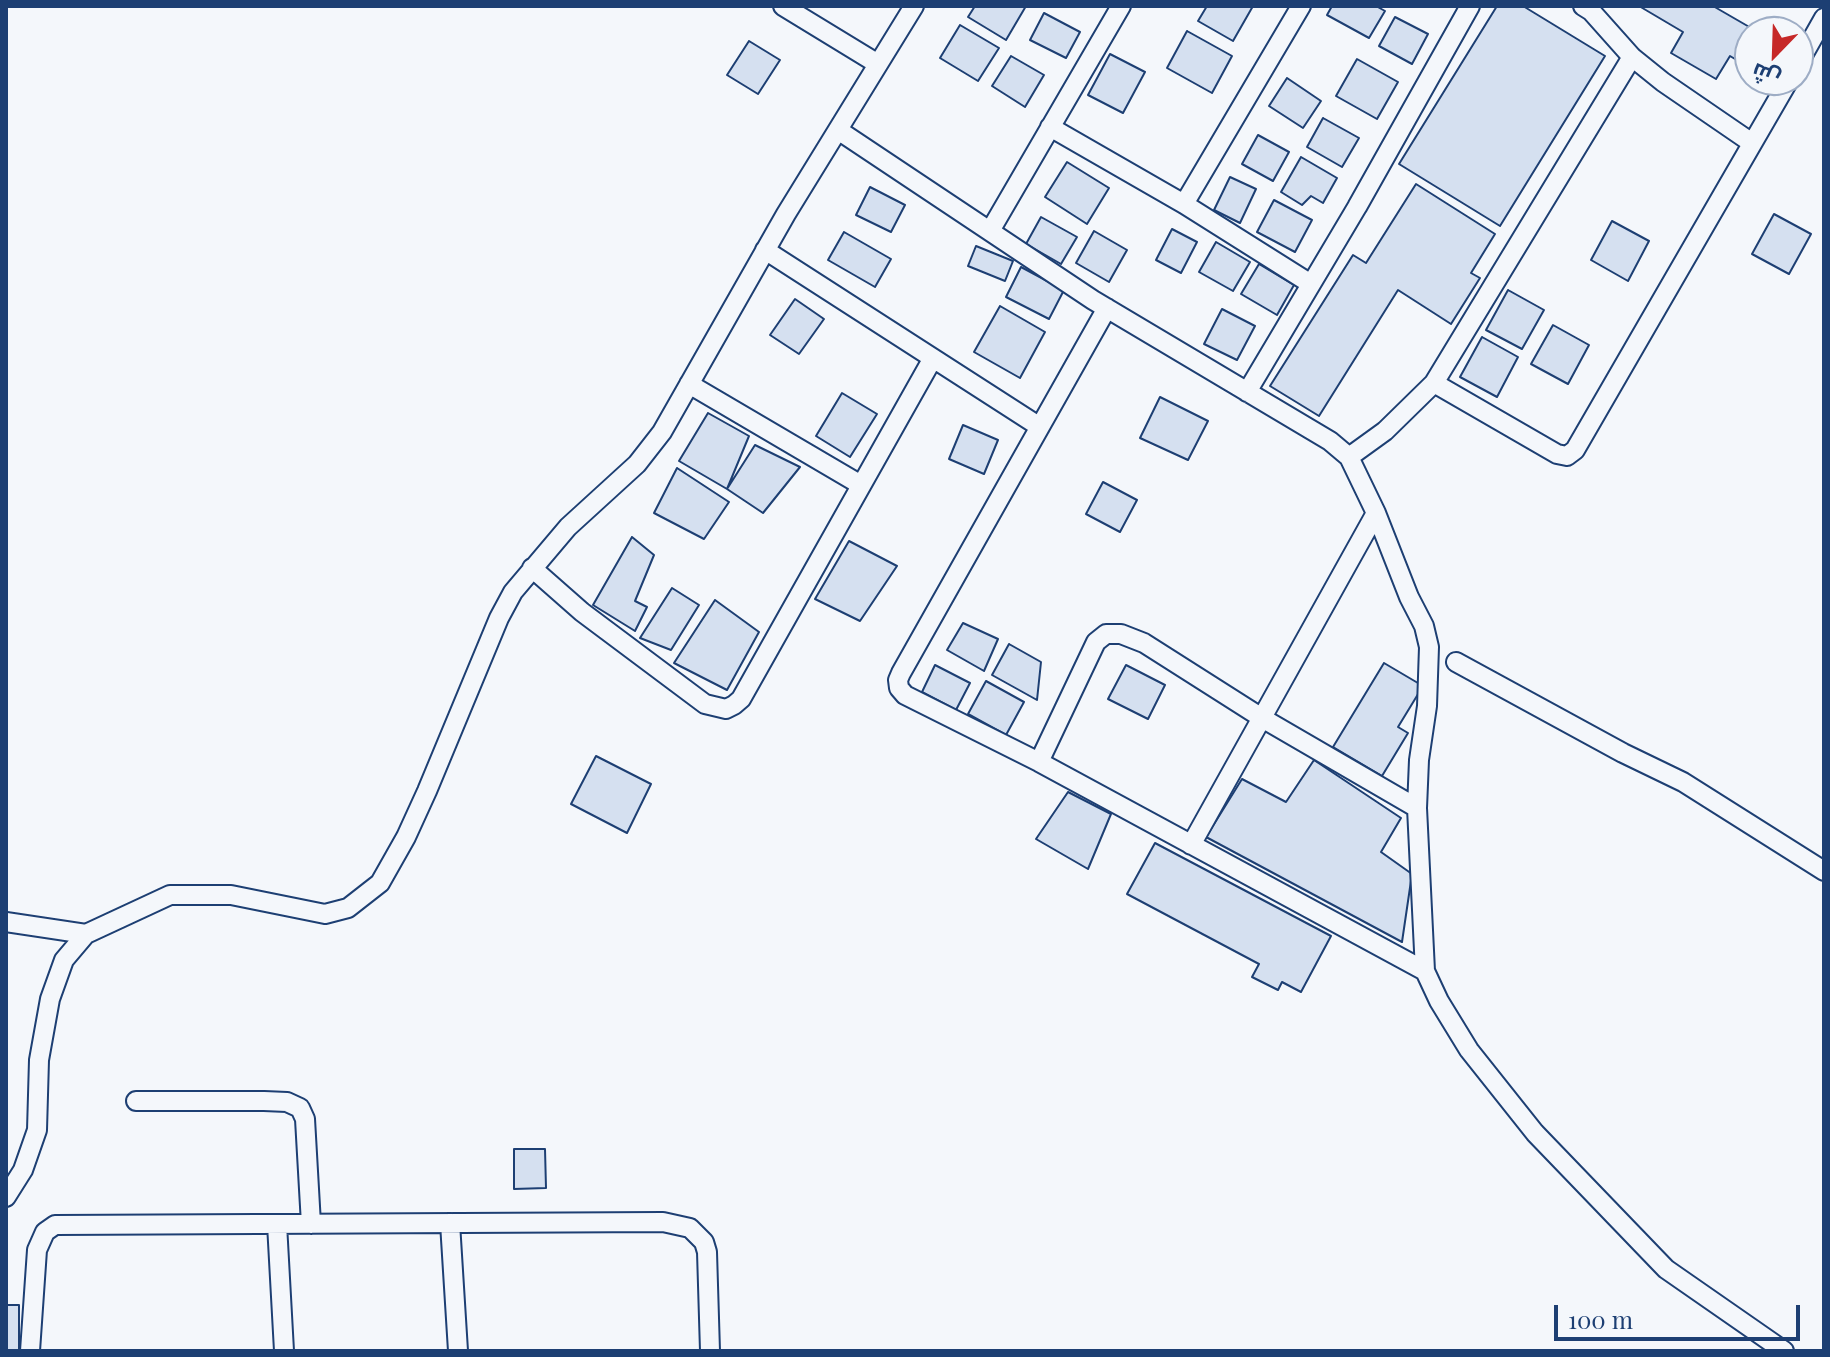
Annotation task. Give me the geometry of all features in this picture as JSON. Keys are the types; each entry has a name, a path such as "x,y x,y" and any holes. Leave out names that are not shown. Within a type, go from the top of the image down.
{"street":[{"path":"783,6 878,64"},
{"path":"6,1197 23,1170 37,1130 39,1060 50,999 64,960 86,934 170,895 231,895 325,914 348,908 380,883 406,837 499,618 513,592 568,527 637,464 662,432 765,250 914,6"},
{"path":"990,231 1121,6"},
{"path":"1184,204 1301,6"},
{"path":"1247,392 1470,6"},
{"path":"1583,6 1632,57 1752,143"},
{"path":"1814,36 1824,18"},
{"path":"1349,457 1385,431 1434,383 1632,57"},
{"path":"1434,383 1557,454 1567,456 1575,450 1780,96"},
{"path":"1050,127 1184,204 1311,284"},
{"path":"838,130 1107,308 1330,441 1349,457 1424,626 1429,647 1417,808 1425,971 1439,1001 1469,1050 1535,1133 1666,1269 1784,1351"},
{"path":"765,250 1040,427"},
{"path":"1107,308 923,633 901,673 898,685 905,695 1039,762 1425,971"},
{"path":"532,568 645,662 705,704 726,709 741,699 933,358"},
{"path":"689,384 861,485"},
{"path":"1191,845 1376,513"},
{"path":"1039,762 1096,642 1106,634 1121,634 1144,643 1262,718 1417,808"},
{"path":"1456,662 1623,753 1683,782 1824,871"},
{"path":"6,922 86,934"},
{"path":"136,1101 264,1101 287,1102 300,1108 305,1119 311,1224"},
{"path":"30,1351 37,1250 41,1239 55,1225 663,1222 690,1228 704,1242 707,1252 710,1351"},
{"path":"450,1223 458,1351"},
{"path":"277,1224 284,1351"}],"building":[{"path":"975,6 1026,6 1006,40 968,17"},
{"path":"1207,6 1253,6 1233,41 1198,21"},
{"path":"1332,6 1376,6 1385,11 1369,38 1327,15"},
{"path":"1497,6 1523,6 1605,56 1500,226 1399,164"},
{"path":"1639,6 1713,6 1734,18 1734,58 1730,56 1716,79 1671,53 1683,32"},
{"path":"1044,13 1080,32 1066,58 1030,40"},
{"path":"1395,17 1428,34 1412,64 1379,46"},
{"path":"960,25 999,48 978,81 940,58"},
{"path":"1187,31 1232,56 1212,93 1167,68"},
{"path":"749,41 780,60 758,94 727,75"},
{"path":"1110,54 1145,72 1123,113 1088,95"},
{"path":"1011,56 1044,75 1025,107 992,86"},
{"path":"1357,59 1398,82 1377,119 1336,96"},
{"path":"1287,78 1321,101 1303,128 1269,106"},
{"path":"1323,118 1359,138 1342,167 1307,147"},
{"path":"1258,135 1289,152 1273,181 1242,164"},
{"path":"1301,157 1337,178 1323,203 1311,196 1302,205 1281,192"},
{"path":"1067,162 1109,188 1087,224 1045,197"},
{"path":"1230,177 1256,189 1240,223 1214,210"},
{"path":"1416,184 1495,234 1471,273 1480,278 1451,324 1398,290 1319,416 1270,386 1353,255 1366,263"},
{"path":"870,187 905,205 891,232 856,215"},
{"path":"1274,200 1312,220 1295,252 1257,232"},
{"path":"1774,214 1811,234 1789,274 1752,254"},
{"path":"1041,217 1077,237 1061,264 1026,244"},
{"path":"1612,221 1649,241 1628,281 1591,260"},
{"path":"1172,229 1197,242 1181,273 1156,260"},
{"path":"1094,231 1127,250 1109,282 1076,263"},
{"path":"844,232 891,259 875,287 828,260"},
{"path":"1216,242 1250,262 1233,291 1199,272"},
{"path":"976,246 1013,261 1005,281 968,266"},
{"path":"1259,264 1294,285 1277,315 1241,294"},
{"path":"1021,267 1064,290 1049,319 1006,297"},
{"path":"1508,290 1544,310 1522,349 1486,330"},
{"path":"795,299 824,319 799,354 770,335"},
{"path":"1000,306 1045,332 1020,378 974,352"},
{"path":"1222,309 1255,326 1237,360 1204,344"},
{"path":"1553,325 1589,345 1568,384 1531,364"},
{"path":"1482,337 1518,357 1497,397 1460,377"},
{"path":"842,393 877,414 850,457 816,436"},
{"path":"1160,397 1208,421 1188,460 1140,438"},
{"path":"708,413 749,436 727,489 679,461"},
{"path":"963,425 998,440 984,474 949,459"},
{"path":"755,445 800,467 763,513 727,489"},
{"path":"677,468 729,502 704,539 654,513"},
{"path":"1103,482 1137,500 1120,532 1086,514"},
{"path":"632,537 654,555 635,601 647,607 635,631 593,605"},
{"path":"849,541 897,566 860,621 815,599"},
{"path":"672,588 699,605 671,650 640,638"},
{"path":"715,600 759,632 727,690 674,663"},
{"path":"963,623 998,639 984,671 947,650"},
{"path":"1009,644 1041,662 1037,700 992,675"},
{"path":"1384,663 1423,686 1398,727 1408,733 1382,776 1333,747"},
{"path":"935,665 970,683 956,710 922,692"},
{"path":"1126,665 1165,685 1148,719 1108,699"},
{"path":"986,681 1024,702 1006,735 968,714"},
{"path":"596,756 651,784 627,833 571,804"},
{"path":"1314,760 1401,818 1381,852 1412,874 1402,942 1206,837 1242,779 1286,802"},
{"path":"1068,792 1111,814 1088,869 1036,839"},
{"path":"1155,843 1331,936 1301,992 1282,982 1278,990 1252,977 1259,964 1127,894"},
{"path":"514,1149 545,1149 546,1188 514,1189"},
{"path":"6,1305 19,1305 19,1351 6,1351"}]}
